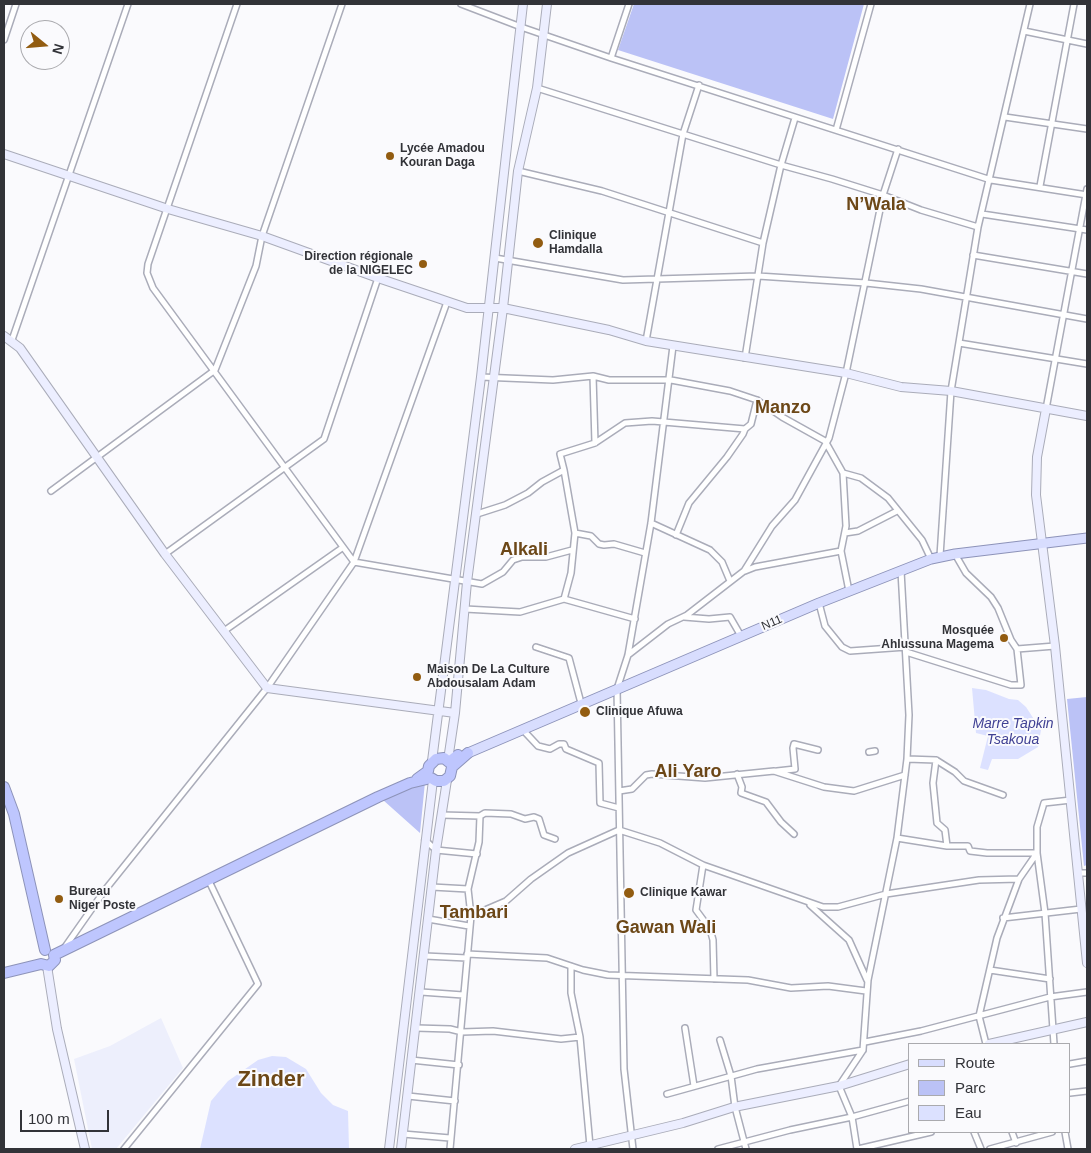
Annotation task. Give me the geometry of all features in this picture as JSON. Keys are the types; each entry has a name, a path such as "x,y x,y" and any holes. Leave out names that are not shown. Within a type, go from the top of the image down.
{"highway":[{"path":"449,763 468,753"},
{"path":"440,758 449,763 452,772 447,780 440,782 431,776 432,761 440,758"},
{"path":"4,973 47,956 208,878 431,776"},
{"path":"4,788 14,814 47,956"},
{"path":"4,803 47,956"},
{"path":"4,967 47,956"}],"main road":[{"name":"N11","path":"468,753 581,703 901,570 936,558 955,554 1087,538"}],"street":[{"path":"4,40 16,4"},
{"path":"12,340 70,177 128,4"},
{"path":"236,4 168,210 148,264 150,281 354,562 486,584 503,572 513,560 522,557 546,557 572,550"},
{"path":"51,492 215,370 251,281 262,236 342,4"},
{"path":"461,4 611,58 991,180 1087,193 1078,228 1054,358 1037,457 1036,482 1055,646 1062,735 1071,800 1087,963"},
{"path":"432,761 457,579 523,4"},
{"path":"449,763 467,582 503,308 518,171 537,88 547,4"},
{"path":"611,58 629,4"},
{"path":"836,130 871,4"},
{"path":"936,558 951,392 978,227 991,180 1030,4"},
{"path":"1040,186 1074,4"},
{"path":"1024,31 1087,44"},
{"path":"646,341 655,279 683,134 699,85"},
{"path":"537,88 883,195 921,210 978,227"},
{"path":"1005,117 1087,129"},
{"path":"744,359 763,243 781,165 795,118"},
{"path":"744,571 772,526 795,500 833,429 866,283 883,195 898,149"},
{"path":"4,154 168,210 262,236 467,308 503,308 609,330 646,341 673,346 744,359 846,373 901,387 951,392 1087,416"},
{"path":"518,171 602,191 669,211 763,243"},
{"path":"982,214 1087,230"},
{"path":"974,255 1087,274"},
{"path":"495,258 606,278 655,279 758,276 866,283 921,289 1087,319"},
{"path":"165,554 324,439 378,278"},
{"path":"85,1149 57,1029 47,956 105,890 267,688 354,562 446,302"},
{"path":"4,336 12,340 165,554 267,688 455,713"},
{"path":"959,343 1087,364"},
{"path":"633,1149 624,1069 624,976 618,830 620,792 617,688 628,654 651,523 671,380 673,346"},
{"path":"481,377 553,380 593,376 609,380 671,380 730,391 757,400 782,417 825,441 844,473 846,507 845,533 841,551 849,591"},
{"path":"593,376 595,443"},
{"path":"564,599 571,573 575,532 560,454 595,443 625,423 652,421 744,429 751,424 757,400"},
{"path":"676,534 690,503 744,434 744,429"},
{"path":"477,514 506,505 564,470"},
{"path":"844,473 861,478 888,498 896,511 903,515 936,558"},
{"path":"845,533 866,527 896,511"},
{"path":"651,523 710,550 722,562 730,581"},
{"path":"575,532 591,536 604,546 614,544 645,553"},
{"path":"224,631 342,548"},
{"path":"628,654 744,571 754,567 841,551"},
{"path":"819,603 825,626 842,646 850,651 906,650 1020,686 1022,681 1017,649 1011,640 998,608 991,597 966,574 955,554"},
{"path":"839,1086 863,1050 865,1042 866,991 896,838 907,759 909,715 901,570"},
{"path":"465,609 520,612 564,599 635,619"},
{"path":"681,617 694,620 730,616 741,636"},
{"path":"1017,649 1055,646"},
{"path":"536,647 569,658 581,703"},
{"path":"523,730 538,746 550,749 559,744 564,744 566,749 599,763 600,803 619,808"},
{"path":"620,792 632,789 646,775 705,778 794,769 794,744 818,750"},
{"path":"907,759 936,760 955,772 964,781 1003,795"},
{"path":"936,760 933,783 938,823 944,830 947,846"},
{"path":"774,771 824,787 854,791 905,775"},
{"path":"737,774 742,787 741,793 766,802 781,822 794,834"},
{"path":"389,1149 431,776"},
{"path":"401,1149 421,992 436,850 447,780"},
{"path":"1054,1043 1045,913 1037,853 1036,827 1044,803 1071,800"},
{"path":"441,815 480,816 485,814 511,814 525,819 534,817 539,819 544,836 555,839"},
{"path":"450,1149 471,916 468,889 481,832 480,816"},
{"path":"471,916 506,901 531,879 568,854 618,830 660,843 703,865 823,907 838,907 886,894 995,878 1019,879"},
{"path":"896,838 947,846 968,846 970,851 987,854 1037,853"},
{"path":"424,840 436,850 477,854"},
{"path":"987,1043 979,1016 1003,918 1019,879 1037,853"},
{"path":"703,865 696,910 710,929 713,940 714,979"},
{"path":"1078,874 1087,873"},
{"path":"124,1149 258,984 208,878"},
{"path":"432,887 468,889"},
{"path":"807,902 850,940 868,980"},
{"path":"1003,918 1081,909"},
{"path":"428,919 469,926"},
{"path":"425,956 547,958 595,972 624,976 748,980 791,988 828,986 866,991"},
{"path":"572,966 571,993 580,1037 590,1146"},
{"path":"990,970 1050,979"},
{"path":"421,992 463,995"},
{"path":"865,1042 921,1031 1050,998 1087,992"},
{"path":"992,1043 1087,1022"},
{"path":"416,1028 450,1029 462,1032 493,1030 561,1038 580,1037"},
{"path":"685,1028 694,1086"},
{"path":"720,1040 731,1076 735,1107 746,1149"},
{"path":"667,1094 731,1076 863,1050"},
{"path":"411,1060 459,1065"},
{"path":"1071,1064 1087,1061"},
{"path":"576,1149 683,1123 735,1107 839,1086 908,1065"},
{"path":"839,1086 852,1117 857,1149 928,1133"},
{"path":"1071,1093 1087,1091"},
{"path":"408,1096 455,1101"},
{"path":"718,1149 908,1102"},
{"path":"974,1133 981,1149"},
{"path":"1012,1133 1016,1143"},
{"path":"990,1149 1049,1133"},
{"path":"1065,1133 1068,1149"},
{"path":"403,1134 450,1138"}],"shaded area":[{"path":"161,1018 183,1068 116,1149 92,1149 74,1059 110,1046"}],"green space":[{"path":"634,4 864,4 833,119 618,50"},
{"path":"1087,697 1087,865 1084,866 1067,699"},
{"path":"425,782 420,833 383,800"}],"water":[{"name":"Marre Tapkin Tsakoua","path":"972,688 986,690 1009,699 1018,700 1026,707 1041,730 1038,747 1018,759 992,759 988,770 980,768 988,736 976,733"},
{"path":"272,1056 286,1057 306,1069 321,1093 333,1105 348,1111 349,1149 200,1149 211,1101 228,1081 258,1060"}],"place":[{"name":"Lycée Amadou Kouran Daga","path":"390,156"},
{"name":"Clinique Hamdalla","path":"538,243"},
{"name":"Direction régionale de la NIGELEC","path":"423,264"},
{"name":"Mosquée Ahlussuna Magema","path":"1004,638"},
{"name":"Maison De La Culture Abdousalam Adam","path":"417,677"},
{"name":"Clinique Afuwa","path":"585,712"},
{"name":"Clinique Kawar","path":"629,893"},
{"name":"Bureau Niger Poste","path":"59,899"}],"district":[{"name":"N’Wala","path":"876,205"},
{"name":"Manzo","path":"783,408"},
{"name":"Alkali","path":"524,550"},
{"name":"Ali Yaro","path":"688,772"},
{"name":"Tambari","path":"474,913"},
{"name":"Gawan Wali","path":"666,928"},
{"name":"Zinder","path":"271,1080"}]}
